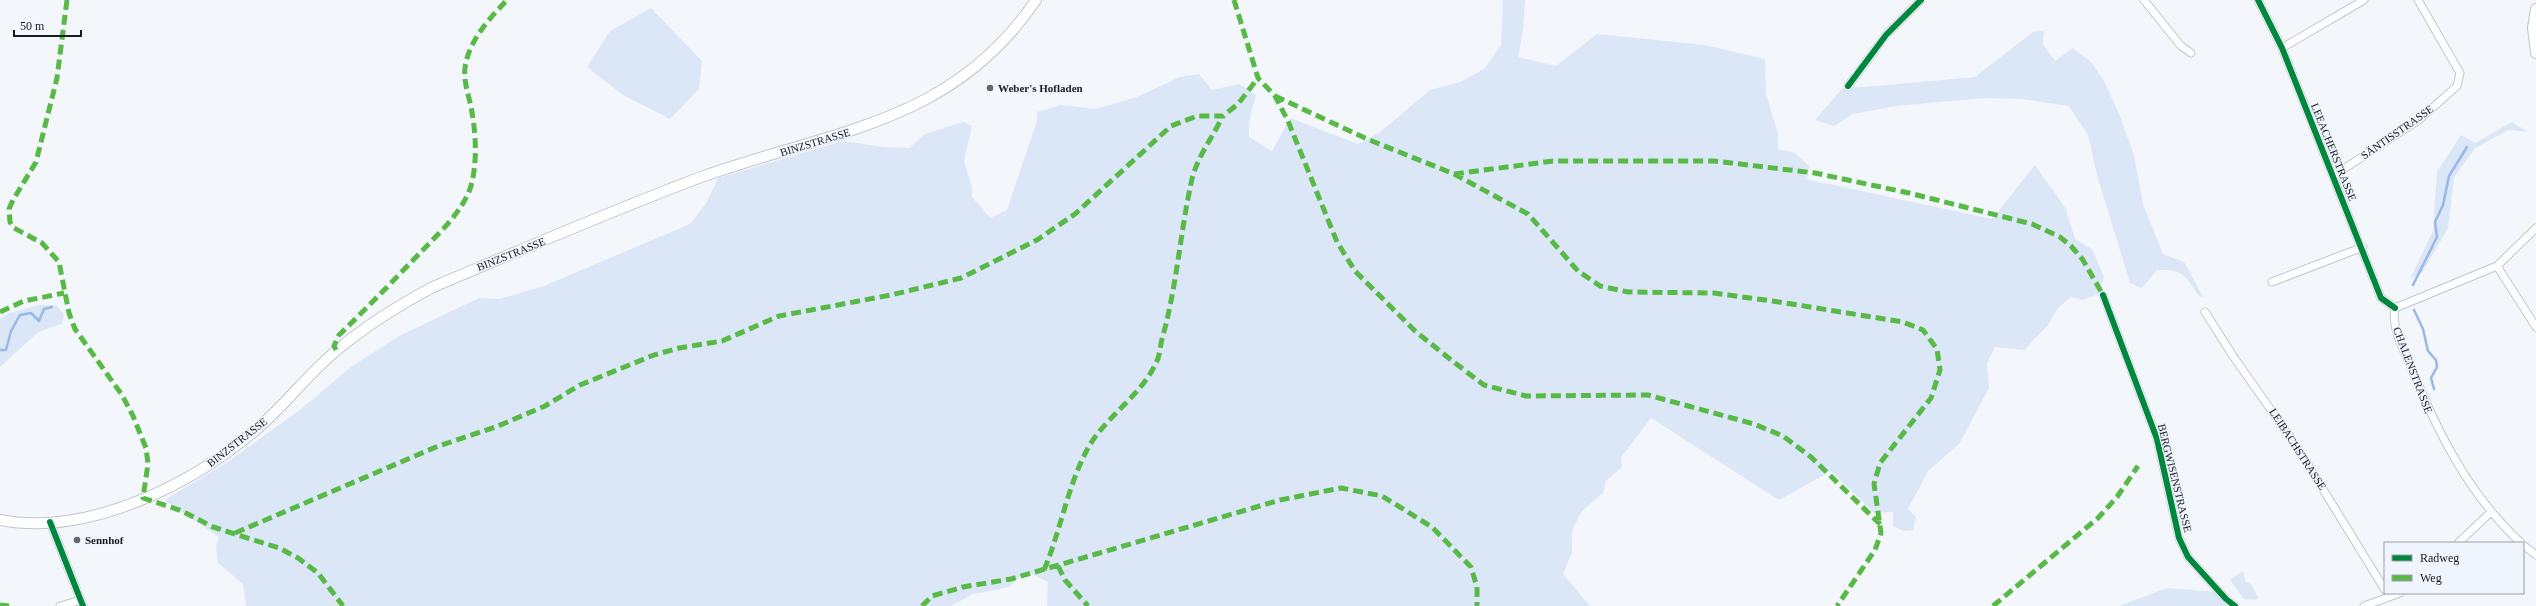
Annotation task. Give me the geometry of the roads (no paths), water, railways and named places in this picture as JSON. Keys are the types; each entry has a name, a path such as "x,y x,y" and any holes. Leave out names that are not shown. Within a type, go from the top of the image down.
{"main road":[{"name":"BINZSTRASSE","path":"0,520 50,522 87,516 126,505 181,482 204,468 259,428 321,364 358,333 388,312 433,287 678,186 866,127 921,103 974,68 1008,35 1036,0"},
{"path":"2536,9 2533,28 2536,53"}],"street":[{"path":"1848,86 1886,35 1921,0"},
{"path":"2144,0 2181,46 2191,53"},
{"name":"LEEACHERSTRASSE","path":"2258,0 2282,48 2363,247 2382,298 2395,308"},
{"path":"2282,48 2364,0"},
{"name":"SÄNTISSTRASSE","path":"2333,176 2420,119 2457,86 2460,72 2418,0"},
{"path":"2395,308 2497,266 2536,228"},
{"path":"2272,282 2363,247"},
{"path":"2497,266 2536,327"},
{"name":"BERGWISENSTRASSE","path":"2103,295 2157,439 2179,538 2188,557 2226,599 2235,606"},
{"name":"CHALENSTRASSE","path":"2395,308 2395,327 2432,417 2464,475 2491,512 2520,542"},
{"name":"LEIBACHSTRASSE","path":"2205,312 2233,356 2297,447 2384,588"},
{"path":"2459,542 2491,512"},
{"path":"50,522 82,603 60,606"},
{"path":"2524,546 2536,555"},
{"path":"2364,606 2388,596"}],"waterway":[{"path":"2413,285 2437,237 2435,222 2443,205 2449,176 2467,147"},
{"path":"0,350 6,350 11,331 20,315 31,313 39,321 44,309 52,307"},
{"path":"2414,310 2423,329 2428,351 2436,360 2437,367 2431,378 2434,389"}],"place":[{"name":"Weber's Hofladen","path":"990,88"},
{"name":"Sennhof","path":"77,540"}]}
